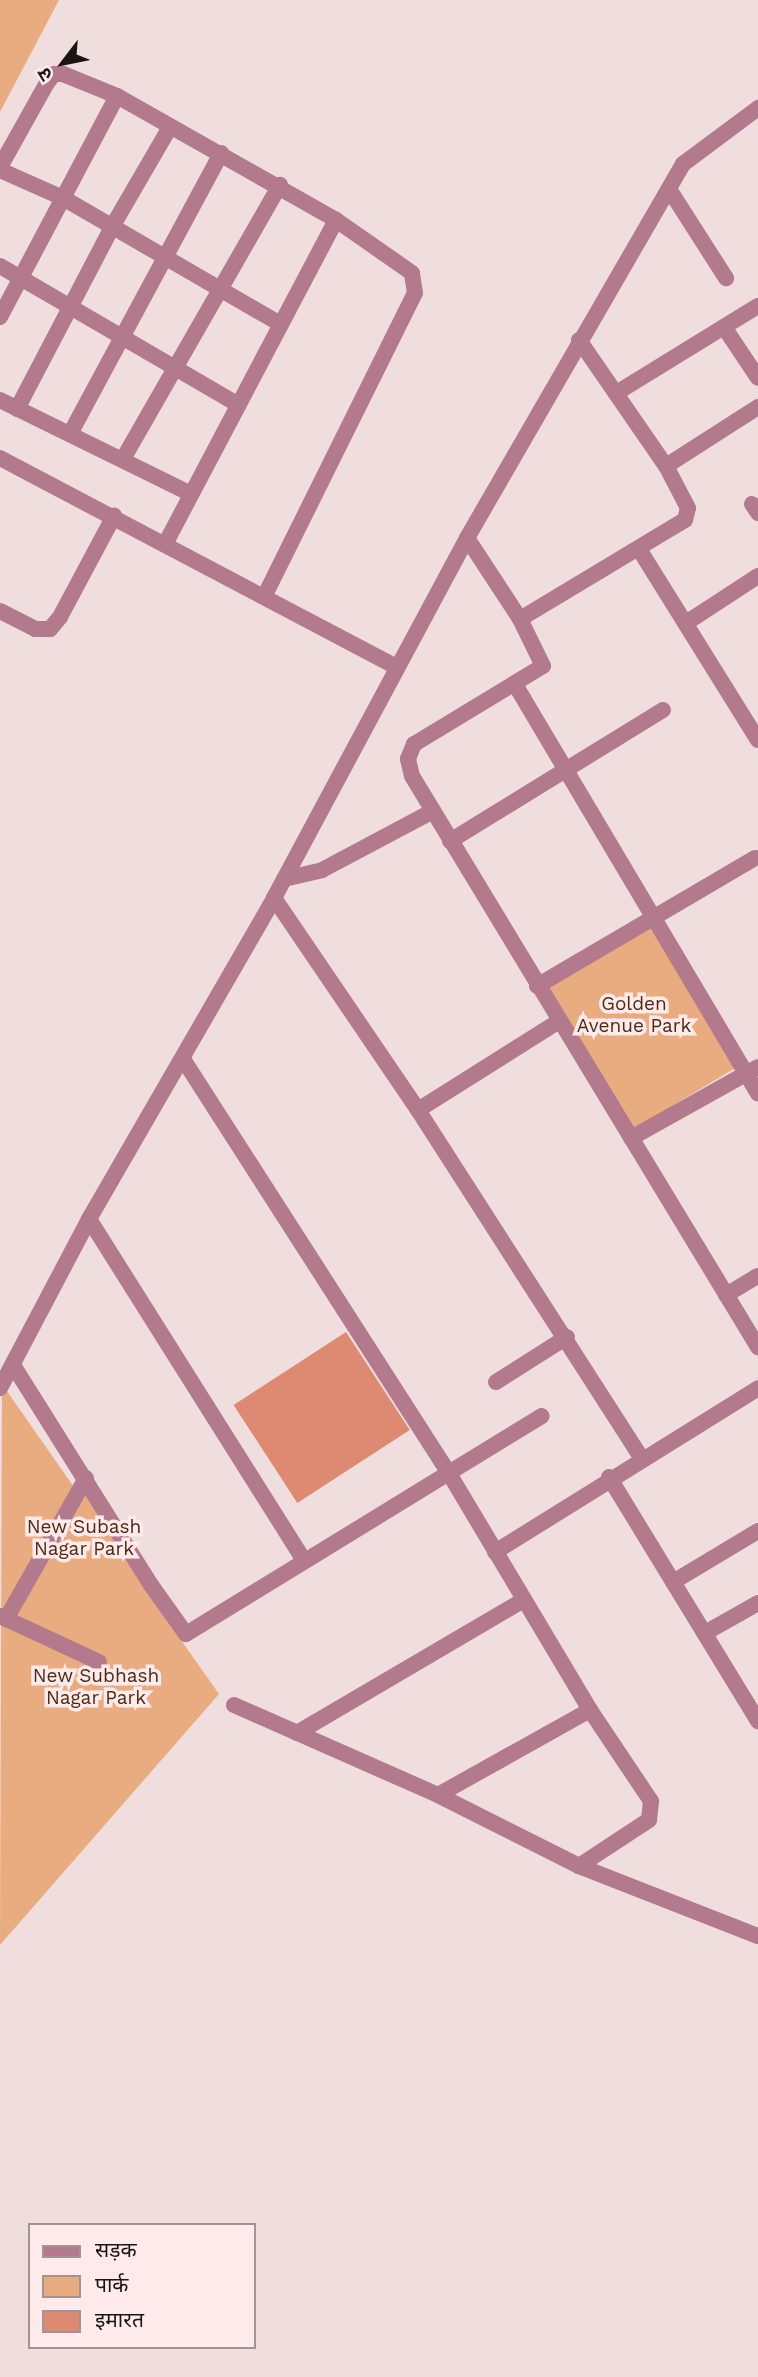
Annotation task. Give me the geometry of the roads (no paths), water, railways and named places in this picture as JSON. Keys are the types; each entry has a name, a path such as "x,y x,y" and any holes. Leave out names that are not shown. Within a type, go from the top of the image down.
{"street":[{"path":"265,595 415,293 412,273 336,220 222,153 117,96 54,74 0,168 63,198 279,324"},
{"path":"0,317 117,96"},
{"path":"0,1388 89,1219 274,898 467,538 579,340 690,155 758,108"},
{"path":"18,409 112,227 170,127"},
{"path":"69,434 124,338 222,153"},
{"path":"123,459 280,186"},
{"path":"669,189 726,278"},
{"path":"166,542 189,493 239,405 279,324 336,220"},
{"path":"0,266 239,405"},
{"path":"618,392 758,306"},
{"path":"724,327 758,378"},
{"path":"520,619 678,527 688,514 666,466 618,392 579,340"},
{"path":"0,400 189,493"},
{"path":"666,466 758,407"},
{"path":"0,457 166,542 397,667"},
{"path":"0,611 35,629 50,629 60,617 114,516"},
{"path":"467,538 520,619 543,666 516,686 414,744 409,766 450,841 558,1023 758,1347"},
{"path":"639,549 686,623 753,719 758,740"},
{"path":"686,623 758,576"},
{"path":"516,686 752,1070 758,1093"},
{"path":"450,841 663,710"},
{"path":"284,879 322,870 433,811"},
{"path":"537,986 755,858"},
{"path":"274,898 418,1110 566,1336 641,1458"},
{"path":"418,1110 558,1023"},
{"path":"183,1059 450,1475 653,1810 645,1823 579,1866"},
{"path":"631,1138 752,1070"},
{"path":"89,1219 304,1561"},
{"path":"726,1295 758,1276"},
{"path":"496,1381 566,1336"},
{"path":"13,1365 86,1478 150,1585 186,1634 450,1475 542,1416"},
{"path":"495,1552 610,1477 758,1388"},
{"path":"610,1477 758,1721"},
{"path":"86,1478 3,1618 99,1662"},
{"path":"673,1581 758,1531"},
{"path":"297,1733 524,1600"},
{"path":"705,1633 758,1603"},
{"path":"234,1705 438,1795 579,1866 758,1936"},
{"path":"438,1795 590,1710"}],"park label":[{"name":"Golden Avenue Park","path":"634,1015"},
{"name":"New Subash Nagar Park","path":"84,1538"},
{"name":"New Subhash Nagar Park","path":"96,1687"}]}
